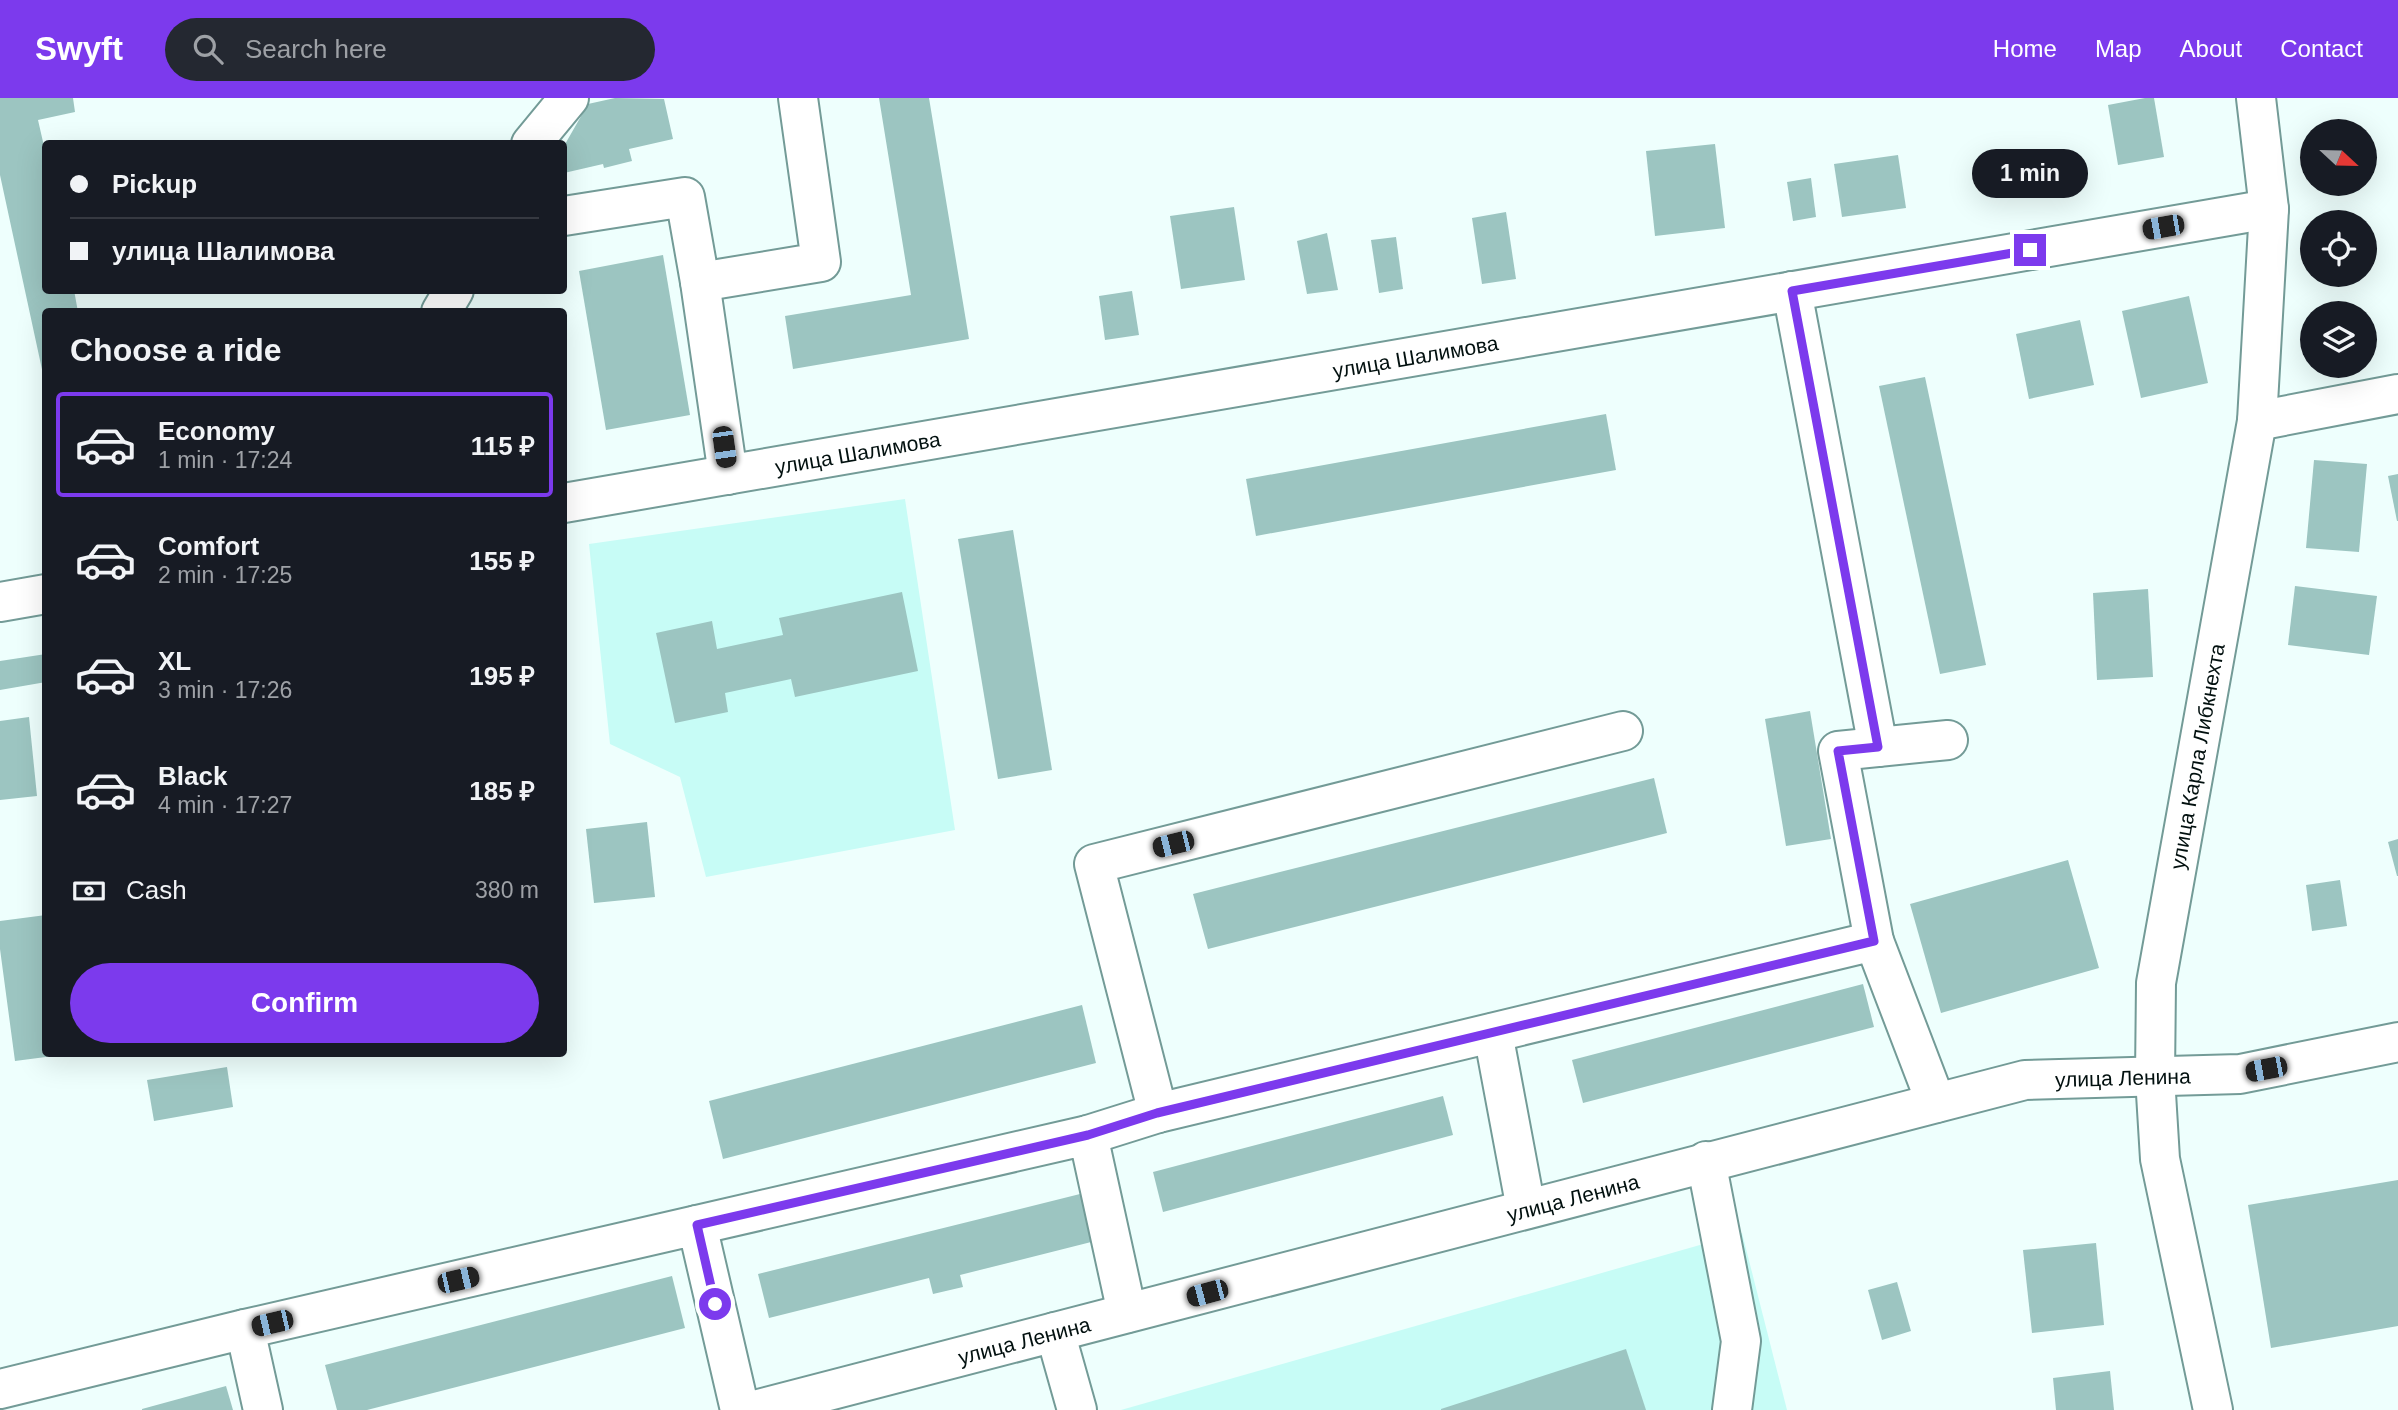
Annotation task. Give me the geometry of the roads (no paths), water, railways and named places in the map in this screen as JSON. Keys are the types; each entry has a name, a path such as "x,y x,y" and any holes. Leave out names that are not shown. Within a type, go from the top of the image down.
{"street":[{"path":"534,140 569,98"},
{"path":"700,282 821,262 798,98"},
{"name":"улица Карла Либкнехта","path":"2213,1410 2160,1159 2155,1077 2156,983 2257,421 2269,209 2256,98"},
{"path":"567,216 685,197 728,475"},
{"name":"улица Шалимова","path":"567,502 2269,209"},
{"path":"1792,291 1878,747"},
{"path":"2257,421 2398,394"},
{"path":"0,602 42,595"},
{"path":"1157,1113 1094,864 1623,731"},
{"path":"1936,1103 1874,941 1838,751 1948,740"},
{"path":"0,1389 245,1329 1088,1135 1157,1113 1874,941"},
{"path":"1493,1033 1526,1209"},
{"name":"улица Ленина","path":"755,1410 2025,1080 2240,1074 2398,1042"},
{"path":"1088,1135 1127,1313"},
{"path":"1706,1161 1741,1341 1732,1410"},
{"path":"697,1225 740,1410"},
{"path":"245,1329 263,1410"},
{"path":"1055,1332 1077,1410"}]}
